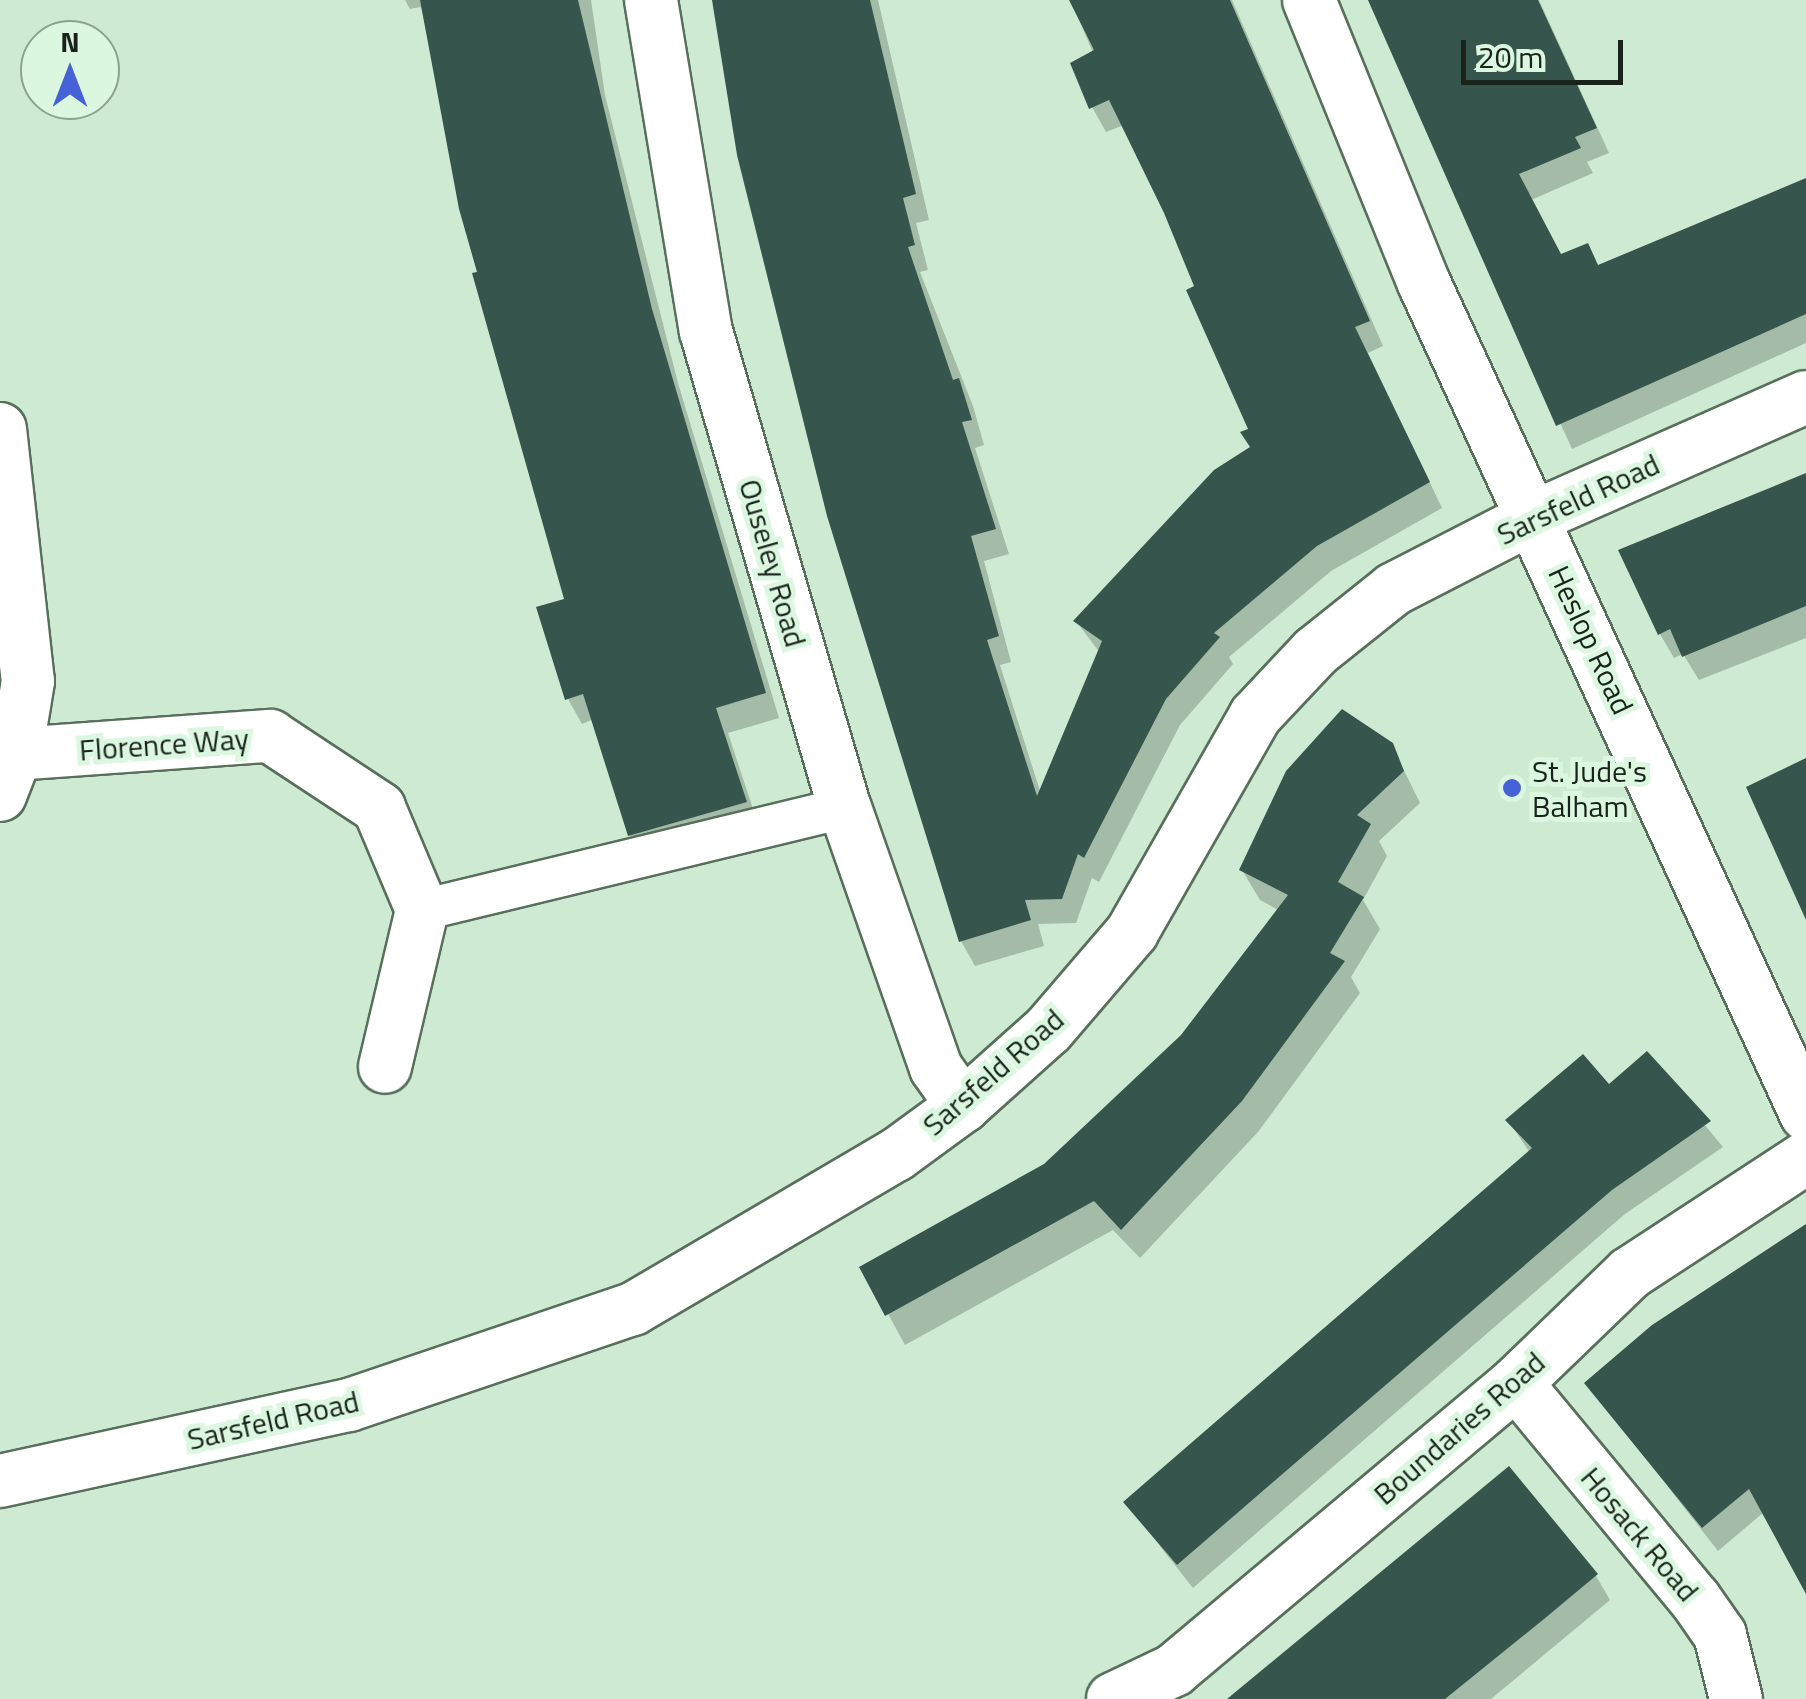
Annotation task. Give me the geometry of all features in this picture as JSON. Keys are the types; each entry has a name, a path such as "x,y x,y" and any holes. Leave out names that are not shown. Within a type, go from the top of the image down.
{"street":[{"name":"Ouseley Road","path":"651,0 706,331 845,808 936,1068 963,1106"},
{"name":"Heslop Road","path":"1309,0 1424,283 1806,1114"},
{"name":"Sarsfeld Road","path":"0,1480 349,1406 633,1309 896,1155 963,1106 1049,1030 1132,932 1255,716 1315,652 1394,589 1534,517 1806,397"},
{"path":"0,430 28,681 8,775"},
{"name":"Florence Way","path":"8,775 270,736 379,808 422,910"},
{"path":"385,1067 422,910 845,808"},
{"name":"Boundaries Road","path":"1113,1699 1182,1684 1516,1383 1630,1273 1806,1158"},
{"name":"Hosack Road","path":"1516,1383 1695,1600 1720,1636 1736,1699"}],"building":[{"path":"420,0 578,0 652,309 766,693 716,708 747,802 628,836 583,694 565,700 536,607 564,599 472,273 477,272 459,209"},
{"path":"712,0 870,0 916,194 903,198 915,245 908,247 953,380 959,378 972,420 962,422 996,529 971,536 999,636 987,640 1037,796 1102,641 1073,621 1214,470 1250,447 1240,432 1248,429 1186,290 1194,286 1164,213 1109,100 1089,109 1070,63 1094,50 1069,0 1230,0 1370,321 1355,327 1430,482 1317,546 1214,633 1220,637 1166,699 1084,858 1078,854 1062,899 1025,900 1031,920 959,942 827,516 737,155"},
{"path":"1368,0 1538,0 1597,128 1575,137 1581,148 1519,174 1561,254 1588,243 1598,265 1806,178 1806,314 1556,426"},
{"path":"1806,473 1806,606 1682,657 1670,629 1658,635 1618,550"},
{"path":"1342,709 1393,743 1404,771 1357,815 1371,824 1338,882 1364,897 1330,953 1345,961 1242,1101 1121,1230 1094,1201 885,1316 859,1267 1044,1164 1181,1035 1288,895 1239,870 1286,771"},
{"path":"1806,758 1806,920 1746,787"},
{"path":"1647,1051 1711,1121 1612,1190 1177,1565 1123,1502 1532,1148 1505,1120 1583,1054 1609,1084"},
{"path":"1806,1224 1806,1594 1749,1489 1702,1528 1584,1383 1652,1325"},
{"path":"1509,1466 1598,1574 1544,1619 1445,1699 1227,1699"}],"place":[{"name":"St. Jude's Balham","path":"1512,788"}]}
